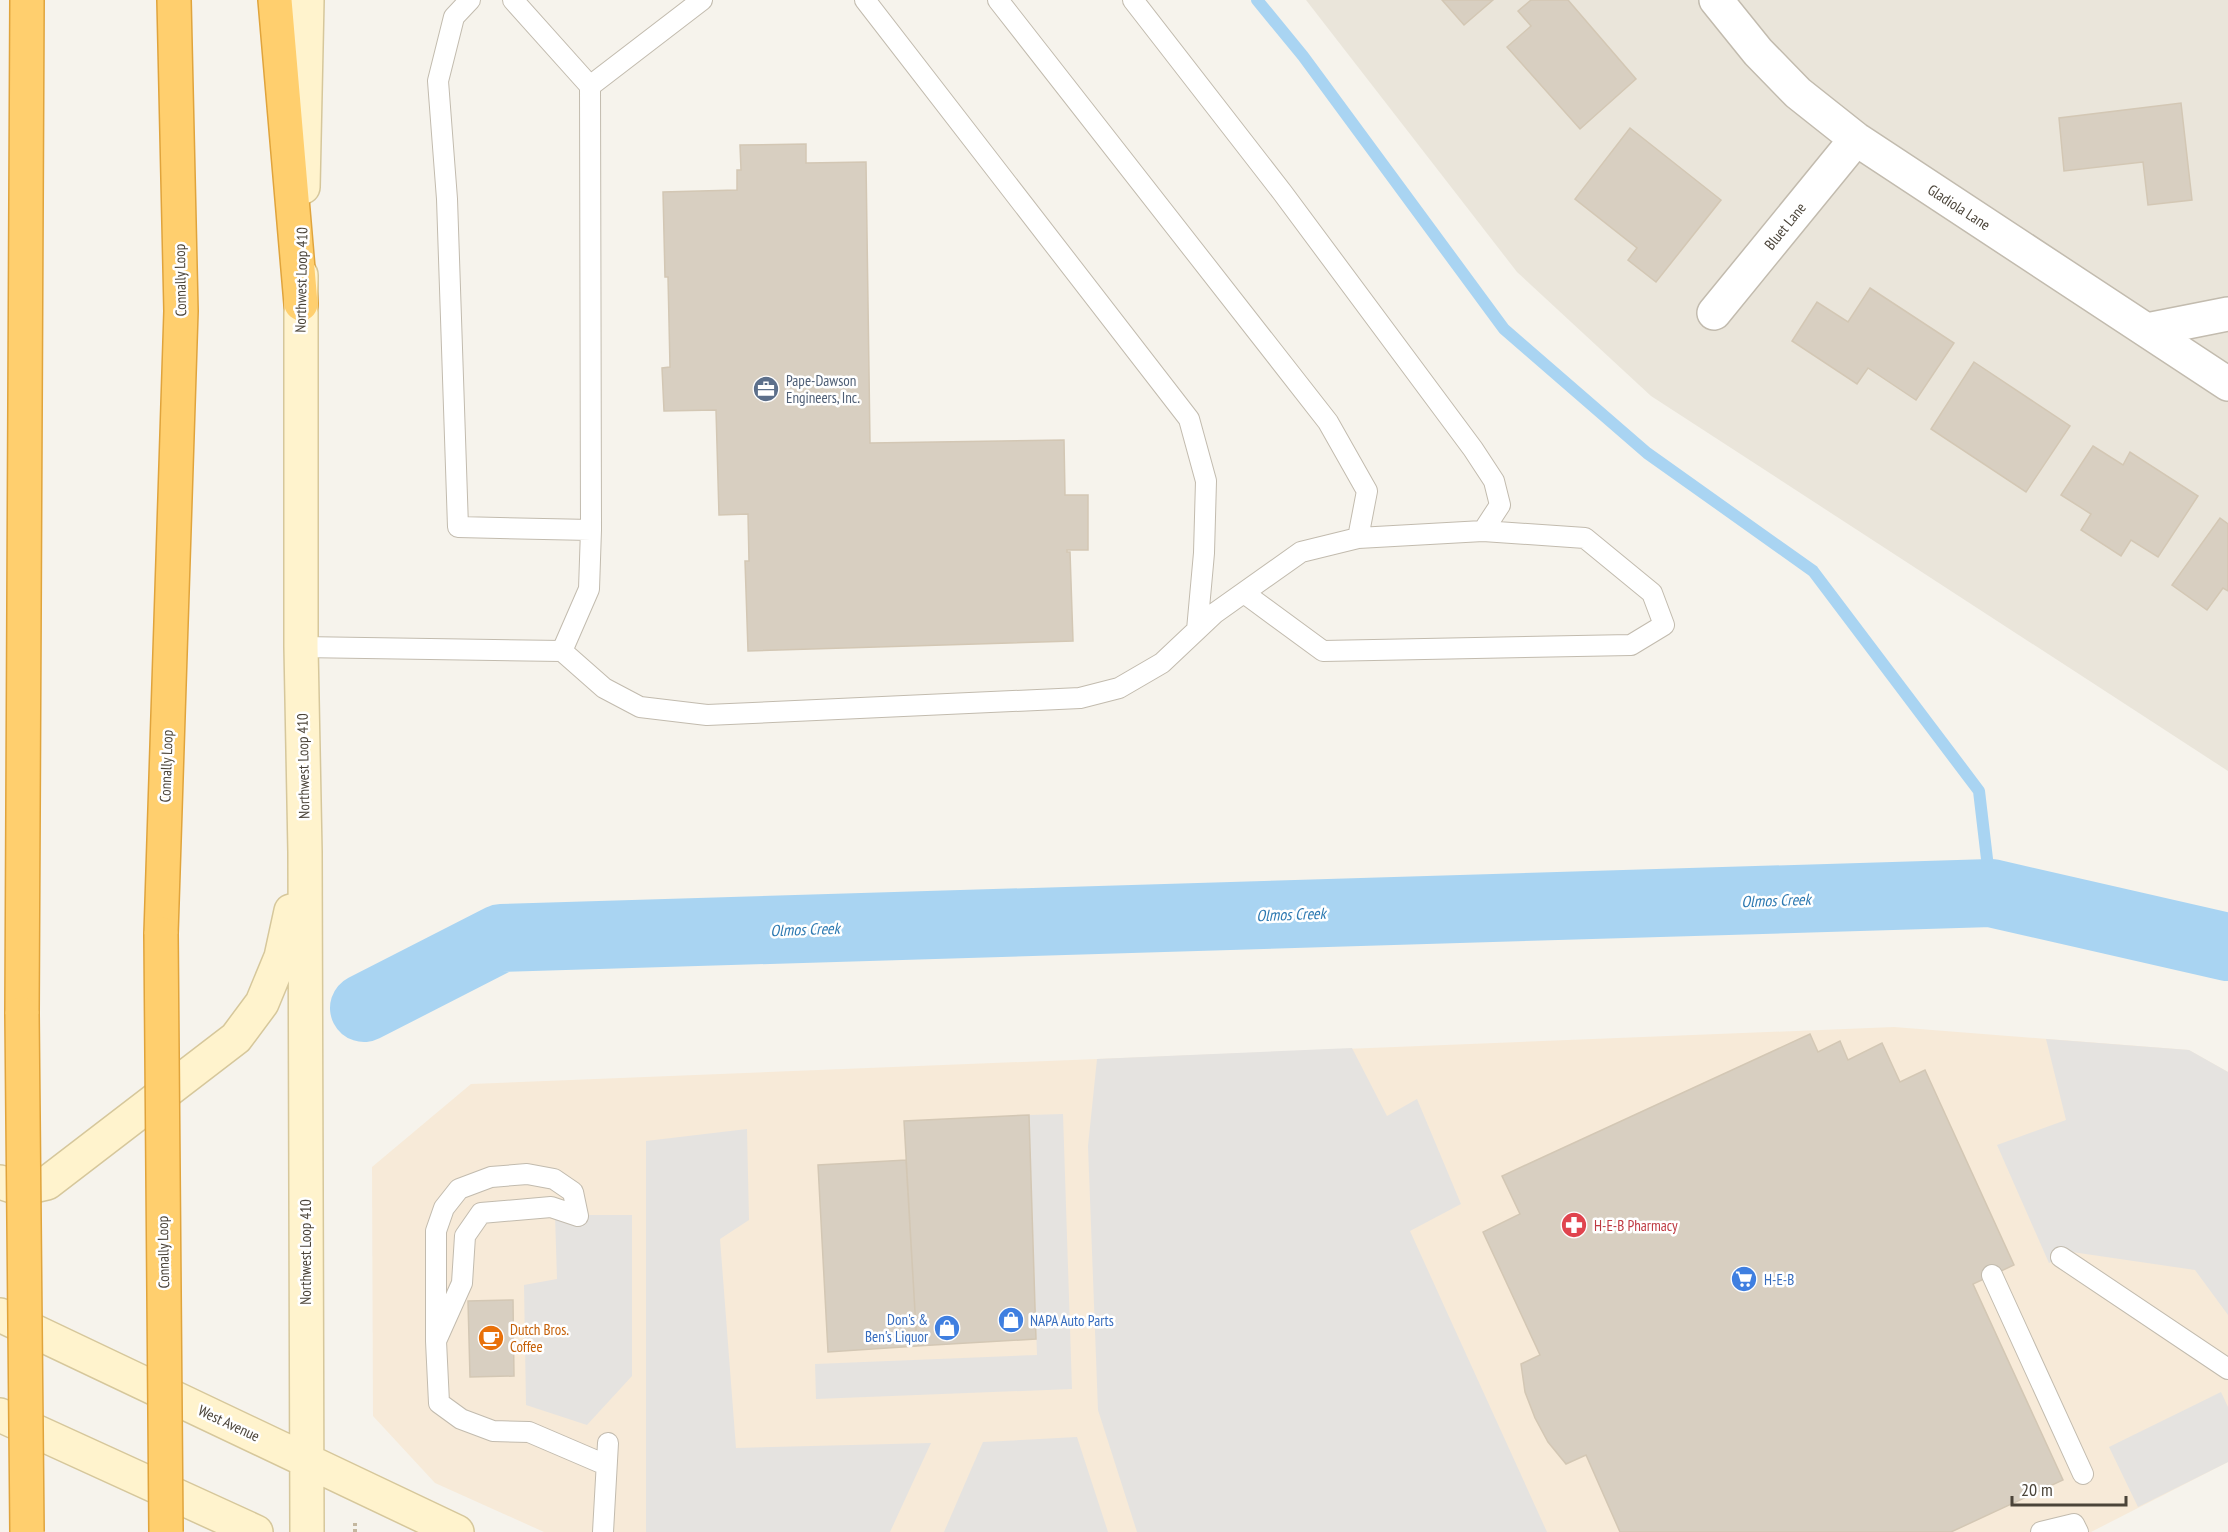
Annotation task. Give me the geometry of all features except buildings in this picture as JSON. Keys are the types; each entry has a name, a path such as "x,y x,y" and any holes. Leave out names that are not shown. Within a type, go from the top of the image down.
{"highway":[{"path":"27,0 22,1014 27,1532"},
{"name":"Connally Loop","path":"166,1532 161,934 181,311 174,0"},
{"path":"276,0 301,304"}],"main road":[{"name":"Northwest Loop 410","path":"307,0 301,304 307,1532"},
{"path":"0,1182 21,1189 47,1184 236,1038 262,1003 281,957 305,852"},
{"name":"West Avenue","path":"0,1315 457,1532"},
{"path":"0,1414 255,1532"}],"street":[{"name":"Gladiola Lane","path":"1716,0 1758,52 1798,93 1856,139 2228,384"},
{"name":"Bluet Lane","path":"1714,313 1856,139"},
{"path":"2146,330 2228,314"}],"lane":[{"path":"470,0 454,17 438,81 447,199 458,527 591,530"},
{"path":"513,0 590,86 591,530 589,589 562,651"},
{"path":"590,86 702,0"},
{"path":"865,0 1189,419 1206,481 1204,553 1197,630"},
{"path":"998,0 1328,422 1367,491 1358,538"},
{"path":"1133,0 1289,201 1494,481 1500,505 1483,531"},
{"path":"301,647 562,651 604,688 640,707 707,714 1080,698 1119,688 1162,663 1215,613 1300,552 1358,538 1483,531 1585,538 1652,593 1664,625 1631,645 1323,651 1244,593"},
{"path":"436,1341 462,1283 465,1236 481,1213 551,1207 578,1216 573,1192 554,1179 527,1174 491,1177 459,1189 444,1208 436,1231 436,1341 439,1403 461,1419 493,1431 529,1432 606,1465"},
{"path":"2061,1257 2228,1369"},
{"path":"1992,1275 2083,1474"},
{"path":"603,1532 608,1443"},
{"path":"2041,1532 2076,1528"}],"shaded area":[{"path":"1306,0 2228,0 2228,771 1651,396 1517,272"},
{"path":"1894,1027 2189,1050 2228,1072 2228,1462 2091,1532 544,1532 435,1483 373,1416 372,1167 471,1084"},
{"path":"2046,1039 2189,1050 2228,1072 2228,1315 2195,1270 2072,1252 2049,1263 1997,1145 2066,1120"},
{"path":"1352,1048 1387,1116 1417,1099 1461,1204 1410,1231 1547,1532 1137,1532 1098,1410 1088,1146 1097,1059"},
{"path":"1063,1114 1072,1389 816,1399 815,1364 1037,1355 1029,1115"},
{"path":"747,1129 749,1220 720,1239 736,1448 931,1443 890,1532 646,1532 646,1141"},
{"path":"555,1215 632,1215 632,1376 587,1425 526,1405 524,1285 557,1279"},
{"path":"2221,1392 2228,1407 2228,1462 2138,1507 2109,1447"},
{"path":"1077,1437 1108,1532 944,1532 983,1442"}],"waterway":[{"path":"1257,0 1303,56 1504,329 1647,453 1813,571 1979,791 1991,893"},
{"name":"Olmos Creek","path":"364,1008 501,938 1991,893 2228,947"}],"place":[{"name":"Pape-Dawson Engineers, Inc.","path":"766,389"},
{"name":"H-E-B Pharmacy","path":"1574,1225"},
{"name":"H-E-B","path":"1744,1279"},
{"name":"NAPA Auto Parts","path":"1011,1320"},
{"name":"Don's & Ben's Liquor","path":"947,1328"},
{"name":"Dutch Bros. Coffee","path":"491,1338"}]}
